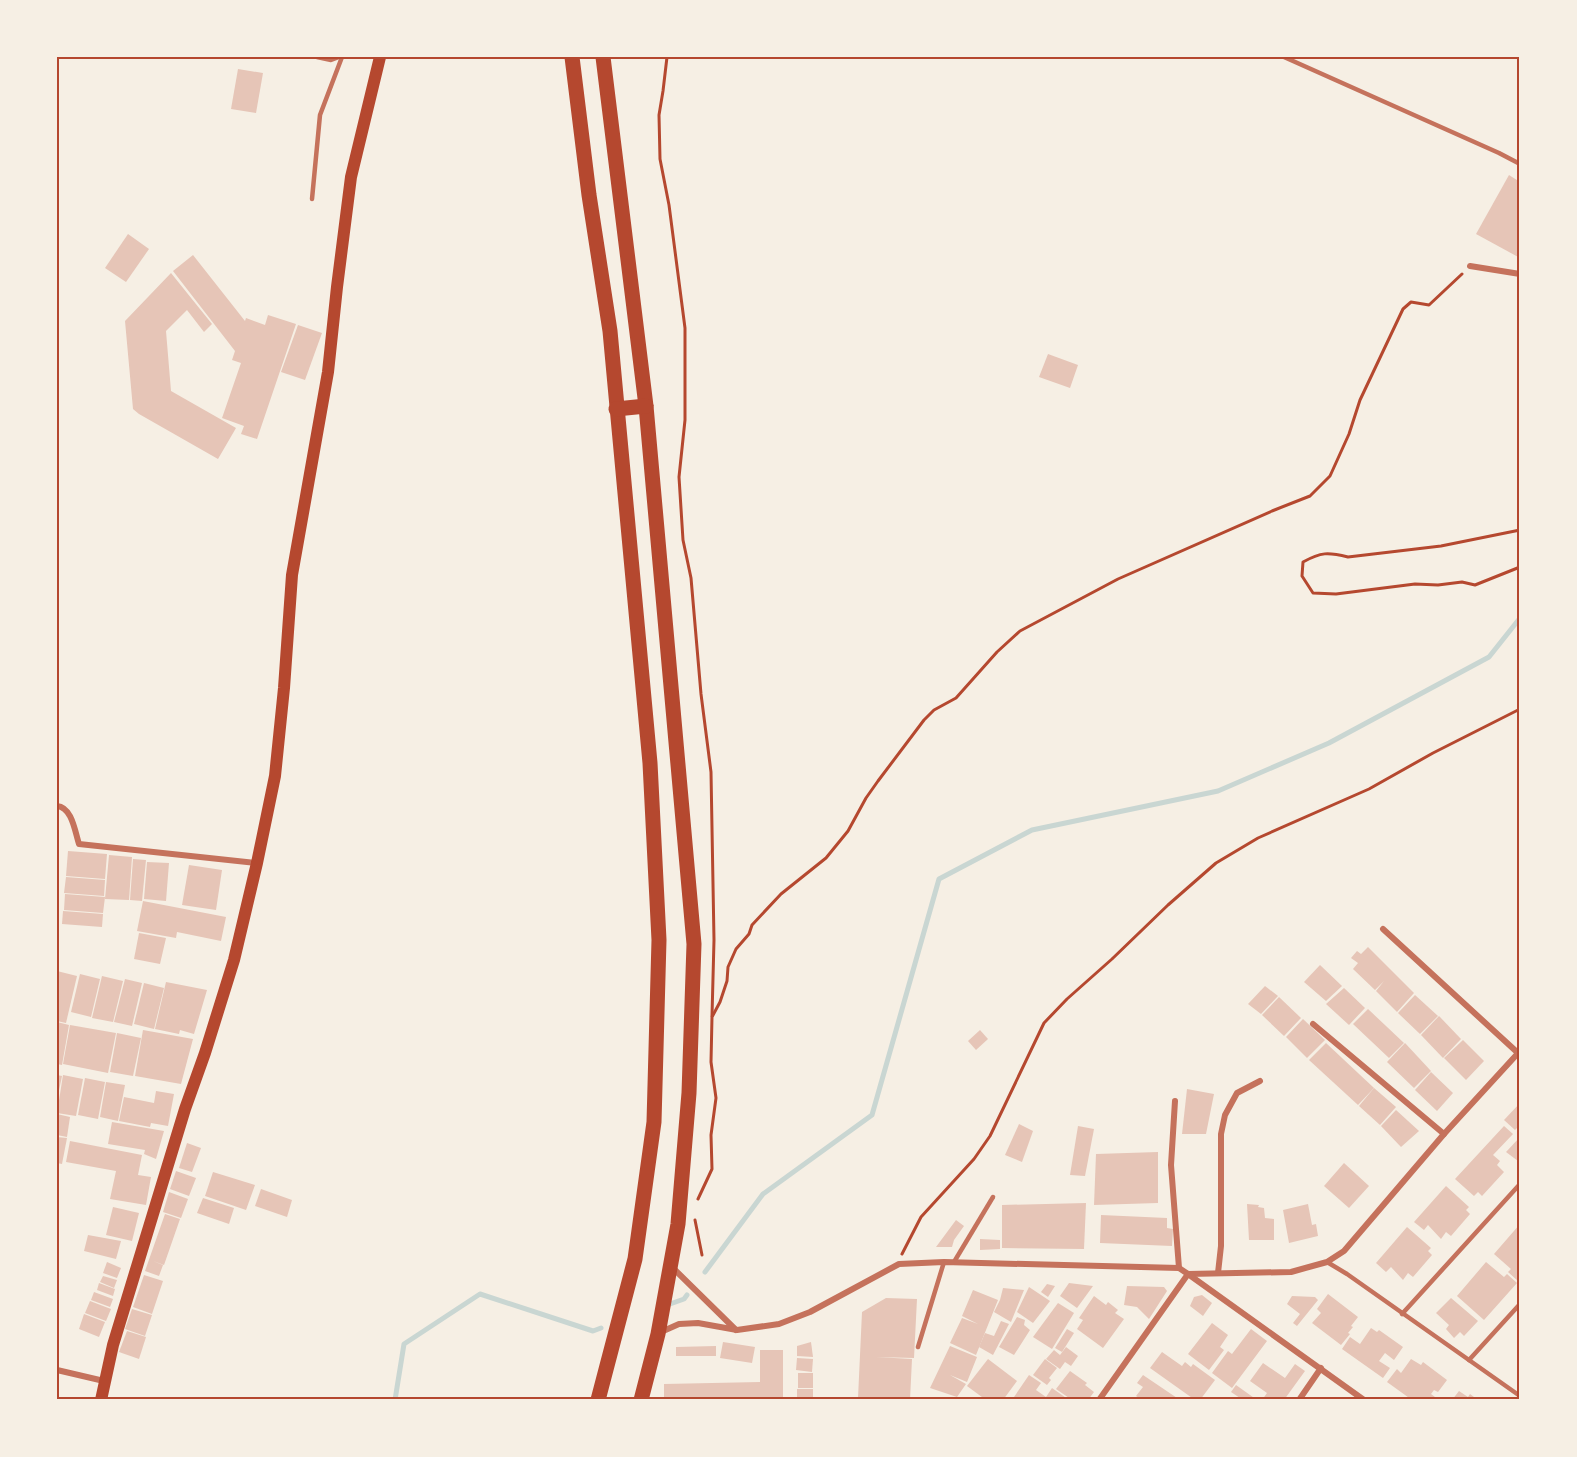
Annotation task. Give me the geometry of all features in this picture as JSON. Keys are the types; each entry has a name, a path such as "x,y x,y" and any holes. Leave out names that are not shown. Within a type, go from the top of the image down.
{"main road":[{"path":"101,1400 113,1345 185,1109 234,960 257,863 275,776 292,575 328,372 351,177 380,57"},
{"path":"572,57 610,331 650,763 659,940 654,1122 635,1259 598,1400"},
{"path":"603,57 646,406 694,944 689,1093 678,1224 658,1334 641,1400"},
{"path":"616,409 646,406"}],"street":[{"path":"1470,266 1520,274"},
{"path":"57,806 62,806 67,810 79,844 257,863"},
{"path":"1188,1274 1291,1272 1327,1263 1344,1251 1444,1134 1519,1052 1383,930"},
{"path":"1313,1024 1444,1134"},
{"path":"1218,1273 1221,1246 1221,1134 1225,1115 1237,1093 1260,1081"},
{"path":"1175,1101 1171,1166 1179,1268"},
{"path":"658,1334 679,1324 698,1323 736,1330 779,1324 810,1312 899,1264 954,1262 1179,1268 1364,1400"},
{"path":"670,1265 736,1330"},
{"path":"1099,1400 1188,1274"},
{"path":"1299,1400 1321,1368"},
{"path":"57,1370 104,1381"}],"lane":[{"path":"317,57 331,60 341,57"},
{"path":"312,199 320,115 341,57"},
{"path":"1284,57 1520,164"},
{"path":"1402,1314 1520,1184"},
{"path":"954,1262 993,1197"},
{"path":"918,1347 944,1262"},
{"path":"1327,1263 1347,1274 1520,1396"},
{"path":"1469,1360 1520,1304"}],"path":[{"path":"667,57 659,115 660,159 669,205 685,328 686,420 679,477 683,540 691,578 701,694 711,772 714,940 711,1062 716,1098 711,1135 712,1169 697,1201"},
{"path":"712,1017 727,981 728,967 736,949 749,934 752,925 781,894 826,858 848,831 878,781 934,710 956,698 997,652 1020,631 1118,579 1310,496 1330,476 1349,434 1360,400 1403,309 1411,302 1429,305 1470,266"},
{"path":"1520,530 1441,546 1348,557 1317,554 1303,562 1302,576 1313,593 1336,594 1415,584 1438,585 1462,582 1474,585 1520,567"},
{"path":"899,1264 906,1244 921,1217 974,1159 990,1136 1044,1023 1168,905 1216,863 1258,838 1369,789 1433,753 1520,709"},
{"path":"694,1217 702,1255"}],"building":[{"path":"238,69 263,73 256,113 231,109"},
{"path":"1509,175 1520,182 1520,258 1476,234"},
{"path":"128,234 149,249 126,282 105,268"},
{"path":"193,255 245,321 246,318 265,325 268,315 296,324 257,439 241,434 244,426 222,418 241,363 232,360 235,351 173,271"},
{"path":"171,273 212,324 204,332 187,310 166,331 171,391 236,428 218,459 133,409 125,321"},
{"path":"298,325 322,333 305,380 281,372"},
{"path":"1048,354 1078,365 1070,388 1039,377"},
{"path":"68,851 107,854 105,879 66,876"},
{"path":"109,855 132,857 129,900 105,899"},
{"path":"133,859 146,860 142,901 130,900"},
{"path":"147,862 169,863 166,901 144,899"},
{"path":"189,865 222,870 216,910 182,905"},
{"path":"66,877 105,880 104,896 64,893"},
{"path":"65,894 105,897 103,913 64,910"},
{"path":"143,901 226,917 221,941 177,932 176,938 137,931"},
{"path":"63,911 103,914 102,927 62,924"},
{"path":"139,933 166,938 160,964 134,959"},
{"path":"1368,947 1414,993 1397,1012 1376,991 1384,981 1375,990 1353,969 1358,963 1351,958 1357,951 1361,954"},
{"path":"1320,965 1342,986 1326,1001 1304,982"},
{"path":"57,971 77,976 66,1023 57,1021"},
{"path":"80,974 100,979 91,1017 71,1012"},
{"path":"102,976 123,981 113,1022 92,1018"},
{"path":"125,979 142,983 132,1026 114,1022"},
{"path":"166,982 207,990 194,1034 180,1030 179,1034 155,1029"},
{"path":"144,983 164,988 154,1029 134,1024"},
{"path":"1265,986 1278,996 1261,1014 1248,1004"},
{"path":"1344,988 1365,1008 1349,1025 1326,1004"},
{"path":"1415,995 1438,1016 1420,1034 1398,1013"},
{"path":"1279,997 1301,1018 1284,1036 1262,1015"},
{"path":"1368,1009 1404,1043 1389,1058 1353,1024"},
{"path":"1439,1016 1461,1039 1443,1058 1421,1035"},
{"path":"1303,1019 1325,1040 1307,1058 1286,1037"},
{"path":"57,1022 69,1025 62,1065 57,1064"},
{"path":"70,1025 116,1033 108,1073 63,1064"},
{"path":"143,1030 193,1039 181,1084 135,1076"},
{"path":"980,1030 988,1039 976,1050 968,1041"},
{"path":"117,1033 141,1038 133,1076 110,1072"},
{"path":"1463,1040 1484,1061 1466,1080 1444,1058"},
{"path":"1326,1043 1374,1088 1358,1105 1309,1060"},
{"path":"1405,1043 1431,1071 1414,1088 1387,1062"},
{"path":"1431,1072 1453,1093 1437,1111 1415,1090"},
{"path":"57,1075 62,1076 58,1095 57,1095"},
{"path":"63,1075 83,1079 76,1116 57,1113"},
{"path":"85,1078 105,1082 98,1119 78,1115"},
{"path":"106,1082 125,1085 118,1121 100,1117"},
{"path":"1374,1088 1396,1107 1380,1125 1359,1106"},
{"path":"1187,1089 1214,1094 1206,1134 1182,1134"},
{"path":"156,1091 174,1094 168,1126 151,1123 150,1127 119,1121 124,1097 154,1103"},
{"path":"1520,1103 1520,1125 1515,1130 1504,1120"},
{"path":"1396,1110 1419,1131 1401,1147 1381,1126"},
{"path":"57,1114 70,1117 67,1137 57,1135"},
{"path":"112,1122 164,1131 156,1159 144,1154 145,1150 108,1144"},
{"path":"1019,1124 1033,1131 1022,1162 1005,1155"},
{"path":"1078,1126 1094,1129 1085,1176 1070,1175"},
{"path":"1504,1126 1513,1134 1493,1155 1500,1161 1497,1165 1504,1172 1482,1196 1478,1192 1474,1196 1455,1179"},
{"path":"57,1137 67,1138 62,1164 57,1163"},
{"path":"1520,1137 1520,1159 1518,1161 1506,1152"},
{"path":"70,1141 142,1155 138,1175 151,1177 146,1205 110,1199 116,1171 66,1162"},
{"path":"187,1143 201,1148 192,1172 179,1168"},
{"path":"1158,1152 1158,1203 1094,1205 1096,1154"},
{"path":"1344,1163 1369,1186 1349,1208 1324,1186"},
{"path":"176,1171 196,1178 189,1196 170,1189"},
{"path":"213,1172 255,1185 246,1210 205,1196"},
{"path":"1446,1186 1469,1207 1466,1210 1470,1214 1451,1236 1446,1232 1441,1239 1428,1225 1424,1230 1414,1222"},
{"path":"261,1189 292,1200 287,1217 255,1206"},
{"path":"169,1192 188,1199 181,1218 163,1212"},
{"path":"203,1198 234,1208 229,1224 197,1213"},
{"path":"1086,1203 1084,1249 1002,1248 1002,1205"},
{"path":"1247,1204 1259,1205 1258,1207 1264,1208 1265,1218 1274,1219 1274,1240 1249,1240"},
{"path":"1308,1204 1312,1225 1316,1224 1318,1236 1289,1243 1283,1210"},
{"path":"113,1207 139,1213 132,1241 106,1235"},
{"path":"165,1214 180,1219 164,1265 153,1261 163,1265 159,1276 145,1271"},
{"path":"1101,1215 1167,1218 1167,1228 1173,1229 1172,1246 1100,1243"},
{"path":"956,1220 964,1226 952,1247 936,1247"},
{"path":"1520,1224 1520,1279 1518,1281 1508,1272 1511,1269 1494,1254"},
{"path":"1407,1227 1431,1248 1428,1251 1432,1255 1413,1277 1408,1273 1403,1280 1391,1267 1386,1272 1376,1263"},
{"path":"88,1235 121,1241 116,1259 84,1251"},
{"path":"980,1239 1000,1240 1000,1249 980,1250"},
{"path":"107,1262 121,1268 117,1278 103,1273"},
{"path":"1486,1262 1504,1277 1507,1274 1517,1283 1484,1320 1457,1296"},
{"path":"144,1275 163,1281 152,1314 133,1307"},
{"path":"103,1276 117,1280 114,1288 100,1282"},
{"path":"99,1283 115,1289 113,1296 97,1290"},
{"path":"1069,1283 1093,1286 1077,1308 1060,1296"},
{"path":"1047,1284 1055,1286 1048,1297 1041,1292"},
{"path":"1127,1286 1164,1287 1167,1291 1149,1319 1137,1307 1124,1305"},
{"path":"1029,1287 1050,1301 1033,1323 1017,1312"},
{"path":"1003,1288 1024,1290 1011,1322 994,1312"},
{"path":"973,1290 998,1300 976,1355 950,1343 962,1318 978,1324 962,1316"},
{"path":"94,1292 113,1299 110,1307 91,1300"},
{"path":"1328,1294 1358,1317 1351,1326 1353,1327 1348,1333 1350,1334 1341,1345 1312,1323 1321,1313 1317,1309"},
{"path":"1202,1295 1212,1303 1203,1316 1190,1306 1194,1297"},
{"path":"1094,1296 1106,1305 1108,1302 1118,1310 1115,1313 1124,1319 1103,1348 1077,1329 1083,1320 1079,1318"},
{"path":"1292,1296 1315,1297 1318,1300 1297,1326 1293,1323 1300,1314 1287,1304"},
{"path":"886,1298 917,1299 914,1358 876,1357 912,1359 910,1400 858,1398 862,1312"},
{"path":"1451,1298 1478,1321 1464,1336 1460,1332 1454,1338 1446,1329 1449,1325 1436,1313"},
{"path":"90,1301 111,1309 106,1321 85,1313"},
{"path":"1058,1303 1074,1313 1052,1349 1033,1337"},
{"path":"132,1309 152,1315 145,1336 125,1329"},
{"path":"84,1314 105,1322 99,1337 79,1329"},
{"path":"1017,1317 1025,1320 1024,1325 1030,1330 1014,1355 999,1347"},
{"path":"1001,1321 1009,1324 993,1355 979,1347 985,1333 994,1336"},
{"path":"1212,1323 1228,1335 1220,1347 1224,1350 1209,1370 1188,1354"},
{"path":"1371,1328 1377,1332 1379,1330 1403,1347 1394,1360 1385,1353 1379,1361 1390,1368 1383,1378 1342,1349 1350,1337 1360,1344"},
{"path":"1067,1329 1074,1333 1062,1352 1055,1348"},
{"path":"1251,1329 1267,1341 1232,1388 1212,1373 1228,1351 1232,1354"},
{"path":"127,1331 146,1337 139,1359 119,1352"},
{"path":"723,1342 755,1347 752,1363 720,1358"},
{"path":"811,1342 813,1357 797,1356 797,1346"},
{"path":"716,1346 716,1356 676,1356 676,1347"},
{"path":"950,1346 977,1357 967,1382 950,1375 966,1384 957,1397 930,1388"},
{"path":"1066,1347 1078,1356 1071,1366 1065,1362 1060,1369 1046,1359 1054,1350 1060,1355"},
{"path":"760,1350 783,1350 783,1399 664,1400 664,1384 760,1382"},
{"path":"1162,1352 1182,1366 1185,1362 1191,1367 1193,1364 1215,1380 1200,1400 1195,1400 1150,1368"},
{"path":"797,1358 813,1359 812,1372 796,1370"},
{"path":"988,1359 1017,1381 1003,1400 986,1400 967,1386"},
{"path":"1045,1359 1057,1368 1049,1378 1051,1380 1047,1385 1033,1375"},
{"path":"1411,1359 1421,1365 1423,1362 1447,1380 1438,1392 1434,1390 1431,1394 1439,1400 1412,1400 1387,1382 1397,1369 1401,1373"},
{"path":"1263,1363 1285,1378 1295,1364 1305,1371 1284,1400 1262,1400 1267,1393 1250,1381"},
{"path":"1070,1371 1087,1383 1085,1385 1094,1392 1088,1400 1072,1400 1056,1389"},
{"path":"798,1373 813,1373 813,1388 798,1388"},
{"path":"1029,1375 1041,1383 1036,1390 1046,1397 1052,1388 1069,1400 1018,1400 1014,1397"},
{"path":"1143,1375 1180,1400 1142,1400 1136,1396 1143,1387 1137,1383"},
{"path":"1236,1385 1257,1400 1243,1400 1231,1392"},
{"path":"797,1389 813,1389 813,1400 797,1400"},
{"path":"1459,1391 1468,1397 1470,1394 1478,1400 1452,1400"}],"waterway":[{"path":"705,1272 763,1194 872,1115 939,879 1032,830 1218,791 1329,743 1489,657 1520,618"},
{"path":"395,1400 404,1344 480,1294 593,1331 601,1328"},
{"path":"670,1304 684,1299 687,1295"}]}
